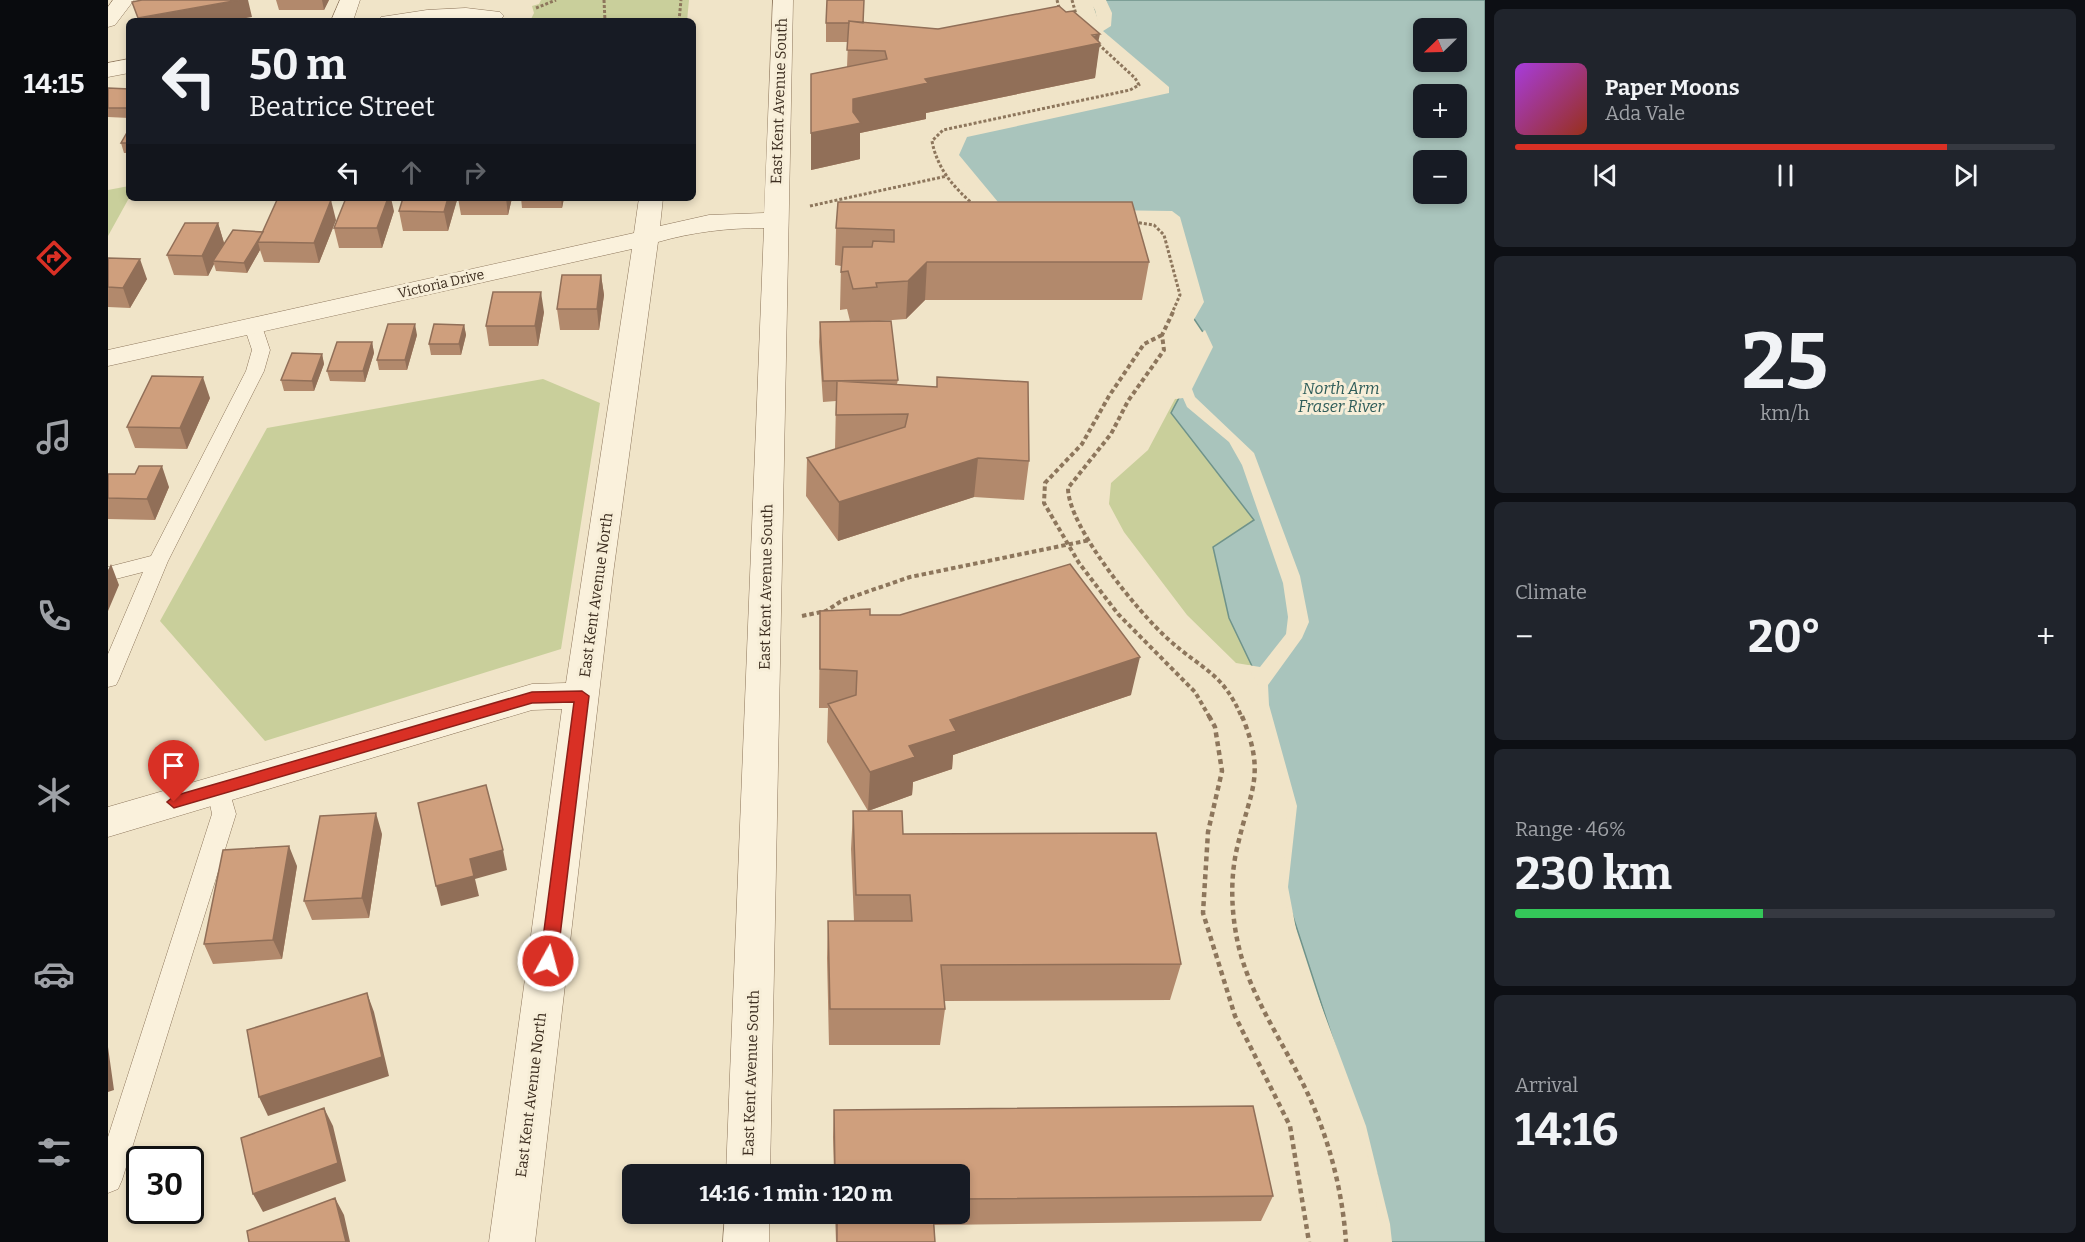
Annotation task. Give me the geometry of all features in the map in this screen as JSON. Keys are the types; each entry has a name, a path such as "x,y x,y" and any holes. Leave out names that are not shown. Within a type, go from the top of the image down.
{"street":[{"path":"108,21 124,0"},
{"path":"341,18 350,0"},
{"name":"East Kent Avenue South","path":"748,1164 774,220 783,0"},
{"path":"406,18 461,13 495,18"},
{"path":"108,70 126,67"},
{"name":"East Kent Avenue North","path":"512,1242 582,696 651,201"},
{"name":"Victoria Drive","path":"108,358 646,238 709,221 774,220"},
{"path":"108,822 532,697 582,696"},
{"path":"746,1242 747,1224"}],"lane":[{"path":"108,679 158,561 255,371 261,350 253,326"},
{"path":"108,574 158,561"},
{"path":"108,1180 224,814 219,789"}],"path":[{"path":"536,8 556,0"},
{"path":"603,0 605,18"},
{"path":"679,18 681,0"},
{"path":"1056,0 1062,14"},
{"path":"1072,0 1078,14 1076,25"},
{"path":"977,207 947,176 934,157 932,141 943,130 1130,90 1139,85 1135,78 1093,40"},
{"path":"804,207 947,176"},
{"path":"1125,222 1154,225 1164,235 1180,295 1162,335 1164,350 1128,401 1111,434 1068,488 1069,501 1090,540 1167,638 1209,669 1228,689 1242,716 1256,762 1252,796 1237,847 1233,898 1237,942 1258,1001 1301,1080 1328,1149 1347,1242"},
{"path":"1162,335 1144,344 1109,396 1082,444 1045,483 1044,503 1065,544 1118,614 1195,692 1215,727 1222,771 1208,832 1203,913 1235,1016 1290,1126 1308,1242"},
{"path":"802,616 826,611 843,600 910,577 1090,540"}],"green space":[{"path":"541,0 689,0 687,18 532,18 534,13 532,6 539,4"},
{"path":"126,187 127,201 108,236 108,190"},
{"path":"543,379 600,403 561,649 265,741 160,621 267,428"},
{"path":"1182,398 1265,534 1260,667 1236,663 1187,615 1124,532 1109,504 1111,483 1148,450 1175,399"}],"water":[{"name":"North Arm Fraser River","path":"1092,0 1485,0 1485,1242 1383,1242 1377,1175 1286,895 1291,794 1261,685 1229,618 1213,547 1254,520 1171,413 1209,341 1186,307 1172,235 1134,217 984,206 939,152 950,132 1146,91 1147,79 1097,35 1101,26"}],"pier":[{"path":"1089,0 1106,0 1112,13 1111,26 1103,31 1169,87 1169,93 967,137 959,155 998,202 1029,209 1172,211 1180,217 1204,302 1192,323 1183,308 1169,237 1133,220 982,208 936,154 949,129 1144,88 1144,80 1095,37 1099,27 1095,10"},
{"path":"1205,330 1213,347 1192,389 1195,397 1254,453 1300,576 1309,622 1302,638 1268,685 1269,705 1297,806 1288,887 1299,945 1283,895 1288,794 1258,686 1248,665 1260,667 1286,634 1288,617 1283,583 1242,465 1229,442 1187,407 1183,398 1176,399 1205,341 1200,334"},
{"path":"1305,962 1366,1126 1390,1224 1392,1242 1380,1242 1374,1175"}],"building":[{"path":"142,0 239,0 138,18 132,2"},
{"path":"827,0 864,0 863,23 849,21 849,23 826,23"},
{"path":"1059,6 1066,12 1073,11 1100,34 1092,35 1100,43 925,79 928,83 853,99 853,112 861,123 811,133 811,74 887,59 885,51 847,50 849,21 938,29"},
{"path":"108,88 126,89 126,108 108,108"},
{"path":"277,201 331,201 314,243 258,242"},
{"path":"345,201 387,201 377,228 334,228"},
{"path":"402,201 447,201 444,212 399,211"},
{"path":"838,202 1132,202 1149,262 927,262 908,281 876,283 877,287 853,289 848,271 841,272 843,247 872,247 873,241 894,242 894,230 836,228"},
{"path":"185,223 218,223 202,256 167,255"},
{"path":"233,230 263,232 244,263 213,261"},
{"path":"108,258 140,259 123,288 108,287"},
{"path":"562,275 601,275 597,309 557,309"},
{"path":"493,292 541,292 535,326 486,326"},
{"path":"891,321 898,380 823,381 820,322"},
{"path":"388,324 415,324 405,360 377,360"},
{"path":"434,324 464,325 459,344 429,344"},
{"path":"337,342 372,342 363,371 327,371"},
{"path":"292,353 322,354 312,381 281,380"},
{"path":"152,376 203,377 180,428 127,427"},
{"path":"937,377 1028,382 1029,461 978,458 839,502 807,458 905,427 908,414 836,415 837,381 937,387"},
{"path":"139,466 162,466 147,499 108,498 108,474 135,474"},
{"path":"1070,564 1140,657 950,720 956,731 909,746 915,757 870,772 828,704 856,695 857,671 820,669 820,611 870,609 870,615 900,615"},
{"path":"486,785 503,850 470,859 474,876 436,886 418,803"},
{"path":"853,811 902,811 903,834 1156,833 1181,964 941,965 945,1009 830,1009 828,921 912,921 910,895 856,895"},
{"path":"376,813 362,898 304,901 320,816"},
{"path":"289,846 273,940 204,944 223,850"},
{"path":"367,993 382,1057 259,1097 247,1030"},
{"path":"1253,1106 1273,1196 970,1199 970,1164 835,1164 834,1110"},
{"path":"324,1108 338,1163 253,1194 241,1138"},
{"path":"335,1198 346,1242 249,1242 247,1231"},
{"path":"837,1224 934,1224 935,1242 837,1242"}],"route":[{"path":"174,802 532,697 582,696 548,961"}]}
